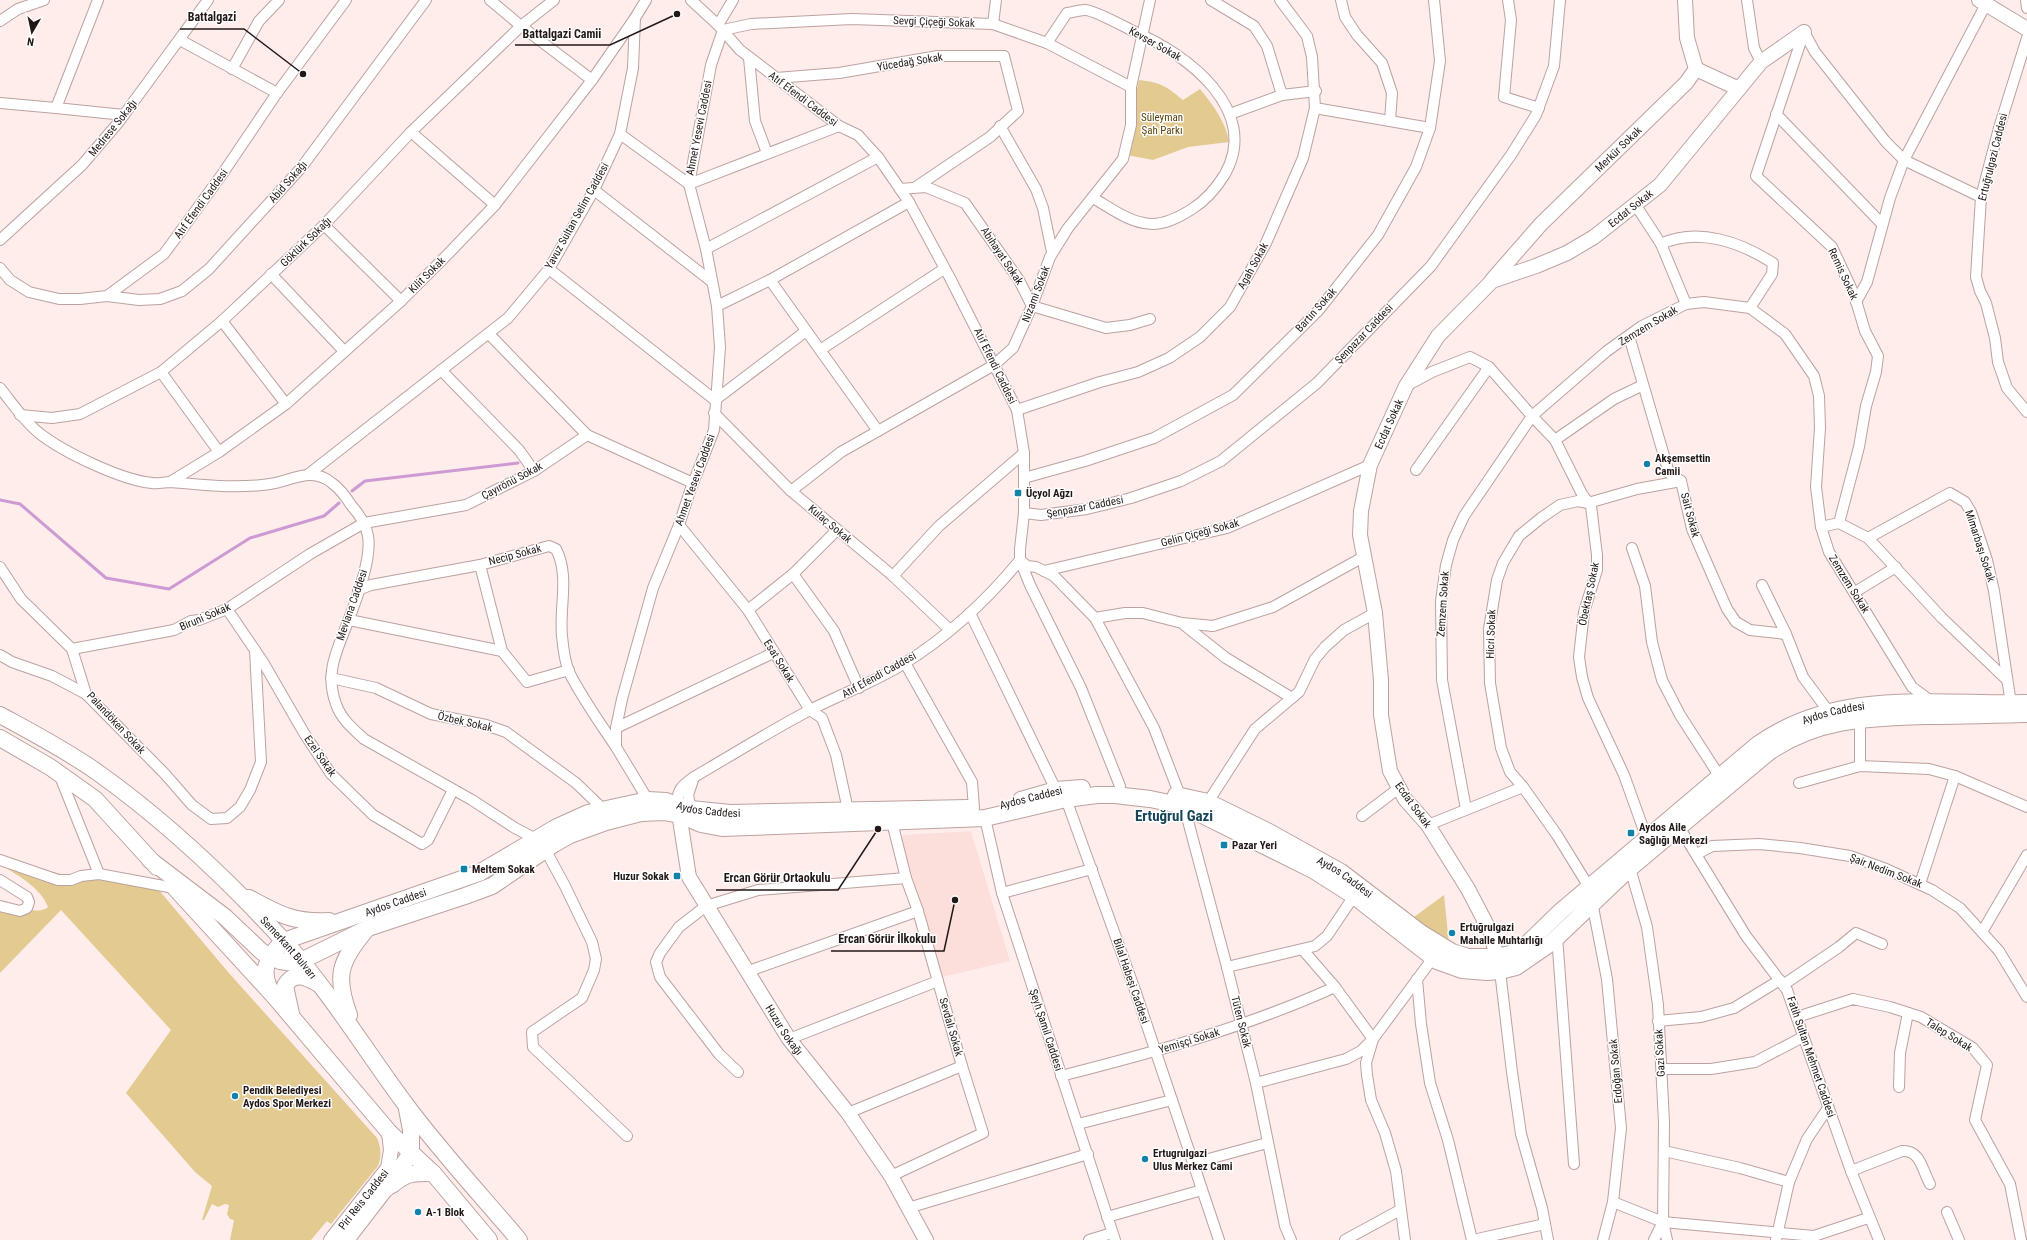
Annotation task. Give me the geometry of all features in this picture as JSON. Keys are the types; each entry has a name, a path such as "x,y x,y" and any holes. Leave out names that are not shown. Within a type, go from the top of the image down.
{"main road":[{"name":"Aydos Caddesi","path":"284,941 479,873 540,844 633,815 683,809 701,824 722,828 892,822 979,813 1061,795 1120,786 1182,801 1313,870 1354,896 1433,958 1462,970 1487,972 1510,954 1524,948 1561,911 1591,895 1630,868 1720,777 1757,745 1779,731 1829,712 1868,704 2027,703"},
{"name":"Aydos Caddesi","path":"1061,795 1115,795 1208,802 1269,832 1341,872 1420,933 1452,952 1468,957 1516,967 1531,958 1558,936 1591,895 1647,839 1677,822 1776,747 1820,727 1860,719 2027,714"},
{"name":"Semerkant Bulvarı","path":"0,715 68,753 97,772 150,813 234,889 284,941 356,1032 406,1104 519,1240"},
{"path":"0,738 58,772 95,799 174,888 274,996 389,1132 433,1173 489,1240"},
{"name":"Aydos Caddesi","path":"300,962 368,928 483,890 502,881 540,844 567,822 603,809 648,800 683,809 730,814 848,810 979,813"},
{"path":"150,860 225,917 262,952 288,963 300,962"},
{"path":"234,889 287,917 318,922 344,921"},
{"path":"356,1032 342,995 340,983 344,961 350,948 368,928"},
{"path":"274,996 266,984 266,968 269,956 284,941"},
{"path":"292,1018 286,998 285,986 288,981 296,976 303,976 317,983"},
{"path":"387,1188 411,1152 411,1130 406,1104"},
{"path":"387,1188 403,1176 415,1173 433,1173"}],"street":[{"path":"0,21 18,8 44,0"},
{"path":"56,108 98,0"},
{"name":"Medrese Sokağı","path":"0,240 82,165 124,115 208,0"},
{"path":"232,68 259,21 279,0"},
{"name":"Atıf Efendi Caddesi","path":"107,296 164,254 223,173 277,93 346,0"},
{"name":"Abid Sokağı","path":"107,296 139,300 160,299 182,291 209,270 301,168 426,0"},
{"path":"490,0 521,26 592,80"},
{"name":"Göktürk Sokağı","path":"20,415 52,418 80,414 161,372 222,321 324,225 411,132 521,26 554,0"},
{"name":"Yavuz Sultan Selim Caddesi","path":"310,473 508,318 549,269 594,190 620,134 633,68 635,18 646,0"},
{"name":"Atıf Efendi Caddesi","path":"683,809 678,792 682,786 694,777 810,710 859,688 905,663 970,612 998,587 1020,560 1024,514 1024,453 1017,410 909,202 878,156 858,135 839,126 740,50 721,27 691,0"},
{"name":"Ahmet Yesevi Caddesi","path":"616,747 616,728 622,699 653,588 679,525 693,483 714,430 714,413 720,347 717,306 706,249 689,184 711,66 721,27 733,0"},
{"path":"993,24 996,0"},
{"name":"Nizami Sokak","path":"791,491 841,452 994,365 1013,348 1032,306 1052,252 1068,228 1123,159 1131,125 1131,87 1150,0"},
{"path":"1211,0 1254,26 1267,46 1282,95"},
{"name":"Agah Sokak","path":"1017,410 1138,372 1169,358 1200,337 1230,307 1266,243 1303,158 1315,108 1316,91 1312,57 1307,36 1280,0"},
{"path":"1341,0 1345,17 1357,35 1382,63 1392,92 1390,121"},
{"name":"Bartın Sokak","path":"1024,478 1085,461 1154,438 1233,395 1318,311 1378,235 1416,167 1430,128 1440,61 1434,0"},
{"path":"1508,0 1511,20 1504,98 1539,108"},
{"name":"Şenpazar Caddesi","path":"1024,514 1041,515 1087,509 1131,498 1182,481 1221,461 1317,383 1431,266 1511,155 1536,115 1554,66 1560,0"},
{"path":"1686,0 1688,38 1696,69 1739,89"},
{"path":"1747,0 1754,48 1761,62"},
{"path":"2026,0 2027,8"},
{"path":"1856,302 1867,282 1882,224 1904,160 1982,2 2027,29"},
{"name":"Kevser Sokak","path":"1047,43 1067,14 1086,10 1143,35 1181,57 1200,72 1230,114 1235,134 1235,147 1229,166 1221,180 1197,206 1171,220 1146,224 1129,219 1093,198"},
{"name":"Kilit Sokak","path":"170,482 219,452 286,404 401,301 496,205 592,80 635,18"},
{"name":"Sevgi Çiçeği Sokak","path":"721,27 750,24 852,19 993,24 1047,43 1131,87"},
{"path":"1804,32 1815,52 1886,142 1904,160 1980,197"},
{"name":"Ecdat Sokak","path":"1498,964 1491,933 1468,889 1428,826 1405,799 1390,771 1380,715 1381,680 1375,613 1360,535 1361,511 1370,465 1406,386 1438,336 1492,281 1536,266 1567,253 1594,238 1660,185 1761,62 1804,32"},
{"name":"Remis Sokak","path":"1804,32 1756,176 1832,247 1856,302 1865,331 1878,356 1876,372 1866,406 1859,447 1839,523"},
{"name":"Ertuğrulgazi Caddesi","path":"2027,38 1999,128 1980,197 1976,277 1986,303 1998,362 2007,388 2027,412"},
{"path":"180,40 277,93"},
{"name":"Yücedağ Sokak","path":"776,78 839,74 938,56 1004,56 1018,111 975,148 916,187"},
{"path":"750,58 755,121 767,153"},
{"name":"Merkür Sokak","path":"1492,281 1541,224 1686,82 1696,69"},
{"path":"1230,114 1282,95 1316,91"},
{"path":"0,103 124,115"},
{"path":"1315,108 1430,128"},
{"path":"1776,114 1882,224"},
{"path":"620,134 689,184 839,126"},
{"path":"1000,126 1036,190 1043,208 1052,252"},
{"path":"411,132 496,205"},
{"path":"706,249 878,156"},
{"name":"Abıhayat Sokak","path":"900,189 926,186 965,203 1019,280 1032,306"},
{"path":"594,190 711,281"},
{"path":"717,306 770,280 909,202"},
{"path":"1635,204 1661,244 1686,304"},
{"path":"324,225 401,301"},
{"path":"1661,244 1683,236 1702,236 1741,247 1760,255 1773,263 1772,274 1750,308"},
{"path":"0,268 10,280 29,292 43,296 73,299 107,296"},
{"path":"549,269 715,400 806,331"},
{"path":"820,350 944,269"},
{"path":"272,274 344,351"},
{"path":"770,280 878,431"},
{"name":"Zemzem Sokak","path":"1466,809 1442,680 1441,601 1446,565 1453,540 1464,516 1532,416 1607,351 1642,326 1686,304 1704,302 1750,308 1785,334 1814,376 1819,396 1820,428 1816,487 1821,527 1829,552 1912,687 1934,704"},
{"path":"1032,306 1106,328 1130,325 1150,318"},
{"path":"222,321 286,404"},
{"path":"489,334 587,435 693,483"},
{"name":"Sait Sokak","path":"1629,336 1669,473 1681,481 1692,529 1727,609 1736,622 1750,630 1786,634"},
{"name":"Öbektaş Sokak","path":"1406,386 1432,372 1470,357 1490,367 1532,416 1556,440 1582,494 1591,506 1598,555 1597,570 1584,612 1579,657 1582,677 1588,698 1624,775 1647,839"},
{"path":"1416,470 1490,367"},
{"path":"441,370 519,450 534,471"},
{"path":"161,372 219,452"},
{"path":"1556,440 1614,400 1643,385"},
{"path":"0,388 20,415 40,433 79,458 126,476 152,483 170,482 200,486 236,487 271,484 310,473"},
{"name":"Kulaç Sokak","path":"714,413 791,491 893,576 949,630"},
{"name":"Çayırönü Sokak","path":"364,523 466,505 534,471 587,435"},
{"path":"893,576 939,526 1024,453"},
{"name":"Gelin Çiçeği Sokak","path":"1044,571 1227,528 1370,465"},
{"name":"Mevlana Caddesi","path":"310,473 331,482 346,498 364,523 368,538 365,570 349,620 339,640 332,663 331,678 336,704 350,726 364,739 453,790 540,844"},
{"name":"Hicri Sokak","path":"1591,895 1557,834 1523,787 1510,772 1501,748 1490,683 1489,629 1496,580 1510,549 1530,526 1560,505 1578,502 1588,503 1637,489 1681,481"},
{"name":"Mimarbaşı Sokak","path":"1868,538 1950,493 1965,502 1971,512 1989,568 1994,591 2011,704"},
{"name":"Biruni Sokak","path":"72,649 174,630 191,621 199,620 227,609 310,554 364,523"},
{"path":"1821,527 1839,523 1868,538 1947,623 2007,680"},
{"name":"Esat Sokak","path":"679,525 748,610 773,653 810,710 822,718 836,755 848,810"},
{"path":"748,610 793,574 837,530"},
{"name":"Necip Sokak","path":"358,590 371,585 480,565 549,546 556,549 560,557 564,586 562,635 569,670 592,712 616,747"},
{"path":"1632,548 1645,586 1652,642 1662,680 1680,715 1720,777"},
{"path":"1095,618 1125,613 1143,613 1182,623 1213,626 1273,607 1364,556"},
{"path":"1020,560 1030,585 1081,688 1120,786"},
{"name":"Tüten Sokak","path":"1020,560 1027,566 1044,571 1054,576 1095,618 1154,728 1182,801 1227,966 1256,1083 1267,1144 1285,1226 1291,1240"},
{"path":"480,565 502,651 527,682 569,670"},
{"name":"Palandöken Sokak","path":"0,567 21,599 72,649 86,694 160,769 192,805 211,818 227,818 240,807 250,790 261,762 255,650"},
{"path":"1854,592 1896,567"},
{"path":"793,574 834,631 859,688"},
{"path":"1762,585 1786,634 1803,677 1829,712"},
{"name":"Ezel Sokak","path":"227,609 255,650 304,734 331,774 373,815 422,844 428,840 453,790"},
{"path":"970,612 1061,795"},
{"path":"1208,802 1255,729 1299,692 1315,659 1325,647 1344,630 1375,613"},
{"path":"349,620 502,651"},
{"path":"1182,623 1226,658 1292,698"},
{"path":"616,728 773,653"},
{"path":"0,655 12,662 52,676 86,694"},
{"name":"Şeyh Şamil Caddesi","path":"905,663 972,782 979,813 1002,893 1114,1236"},
{"name":"Özbek Sokak","path":"331,678 376,688 431,714 486,725 506,732 576,783 603,809"},
{"path":"1860,719 1860,766"},
{"path":"616,747 648,800"},
{"path":"1800,783 1860,766 1929,769 1955,776 2027,807"},
{"path":"58,772 98,874"},
{"path":"1920,884 1955,776"},
{"path":"683,809 694,777"},
{"path":"1428,826 1466,809 1523,787"},
{"path":"1362,816 1399,788"},
{"name":"Bilal Habeşi Caddesi","path":"1061,795 1092,869 1156,1051 1219,1240"},
{"name":"Huzur Sokağı","path":"683,809 689,876 746,972 789,1039 848,1113 891,1176 926,1240"},
{"name":"Sevdalı Sokak","path":"891,1176 984,1133 962,1066 918,911 906,878 892,822"},
{"name":"Fatih Sultan Mehmet Caddesi","path":"1677,822 1746,936 1787,990 1868,1218 1879,1240"},
{"path":"540,844 565,886 592,942 596,959 594,970 582,998 532,1032 533,1047 627,1136"},
{"name":"Şair Nedim Sokak","path":"1697,854 1712,846 1759,844 1800,848 1850,856 1886,869 1920,884 1960,908 1999,951 2027,997"},
{"path":"1982,932 2027,854"},
{"path":"0,860 58,880 71,880 81,876 98,874 174,888"},
{"name":"Gazi Sokak","path":"1630,868 1647,927 1658,1021 1662,1069 1664,1151 1663,1222 1667,1240"},
{"path":"1002,893 1092,869"},
{"path":"738,1072 718,1054 660,977 657,970 656,962 660,953 679,927 706,906 758,890 906,878"},
{"path":"0,880 27,897 29,902 27,908 20,911 0,906"},
{"name":"Erdoğan Sokak","path":"1591,895 1607,978 1621,1128 1613,1202 1603,1240"},
{"path":"1227,966 1303,950 1315,946 1327,936 1354,896"},
{"path":"746,972 918,911"},
{"path":"1658,1021 1701,1017 1734,1008 1782,983 1839,947 1856,933 1882,944"},
{"path":"1558,936 1574,1164"},
{"path":"1303,950 1335,987 1373,1039"},
{"path":"1256,1083 1346,1059 1361,1051 1373,1039 1433,958"},
{"path":"1498,964 1521,1134 1542,1208 1548,1240"},
{"path":"1417,979 1421,1024 1430,1083 1448,1140 1472,1240 1545,1224"},
{"path":"789,1039 938,981"},
{"name":"Yemişçi Sokak","path":"1061,1076 1156,1051 1242,1024 1293,1006 1335,987"},
{"name":"Talep Sokak","path":"1797,1017 1853,999 1890,1007 1921,1017 1973,1048 1987,1064 1975,1120 2010,1184 2021,1238"},
{"path":"1899,1088 1900,1053 1908,1013"},
{"path":"1662,1069 1711,1069 1755,1062 1803,1037"},
{"path":"1373,1039 1366,1063 1371,1100 1385,1133 1396,1171 1405,1240"},
{"path":"848,1113 962,1066"},
{"path":"1078,1124 1172,1100"},
{"path":"1777,1236 1789,1182 1807,1140 1828,1108"},
{"name":"Piri Reis Caddesi","path":"331,1240 388,1168 391,1150 389,1132"},
{"path":"1194,1163 1267,1144"},
{"path":"1664,1151 1740,1168 1789,1182"},
{"path":"1851,1171 1902,1151 1910,1151 1917,1155 1923,1172 1930,1184"},
{"path":"908,1208 1088,1154"},
{"name":"Piri Reis Caddesi","path":"347,1240 387,1188"},
{"path":"1107,1217 1202,1190"},
{"path":"1613,1202 1663,1222 1777,1236 1814,1236 1868,1218"},
{"path":"1345,1240 1400,1210"},
{"path":"1947,1212 1959,1240"},
{"path":"1654,1240 1663,1222"},
{"path":"1089,1240 1114,1236"}],"shaded area":[{"path":"971,831 1010,961 942,977 901,839 903,835"}],"green space":[{"name":"Süleyman Şah Parkı","path":"1139,80 1153,82 1163,86 1183,100 1200,89 1222,121 1229,142 1188,147 1153,160 1127,155 1128,134"},
{"name":"Pendik Belediyesi Aydos Spor Merkezi","path":"0,865 34,867 65,875 158,889 228,972 377,1138 380,1152 378,1166 331,1224 327,1221 311,1240 230,1240 234,1220 230,1219 227,1214 229,1205 225,1204 218,1207 212,1204 204,1220 202,1220 212,1186 195,1172 126,1093 171,1030 61,910 0,973 0,901 24,909 38,911 44,910 48,907 45,900 28,882"},
{"path":"1444,895 1449,944 1410,920"}],"waterway":[{"path":"352,491 365,481 518,463"},
{"path":"0,500 20,504 106,578 169,589 250,538 324,516 339,503"}],"place":[{"name":"Battalgazi Camii","path":"677,14"},
{"name":"Battalgazi","path":"303,74"},
{"name":"Akşemsettin Camii","path":"1647,464"},
{"name":"Üçyol Ağzı","path":"1018,493"},
{"name":"Ercan Görür Ortaokulu","path":"878,829"},
{"name":"Aydos Aile Sağlığı Merkezi","path":"1631,833"},
{"name":"Pazar Yeri","path":"1224,845"},
{"name":"Meltem Sokak","path":"464,869"},
{"name":"Huzur Sokak","path":"677,876"},
{"name":"Ercan Görür İlkokulu","path":"955,900"},
{"name":"Ertuğrulgazi Mahalle Muhtarlığı","path":"1452,933"},
{"name":"Pendik Belediyesi Aydos Spor Merkezi","path":"235,1096"},
{"name":"Ertugrulgazi Ulus Merkez Cami","path":"1145,1159"},
{"name":"A-1 Blok","path":"418,1212"}],"district":[{"name":"Ertuğrul Gazi","path":"1174,816"}]}
